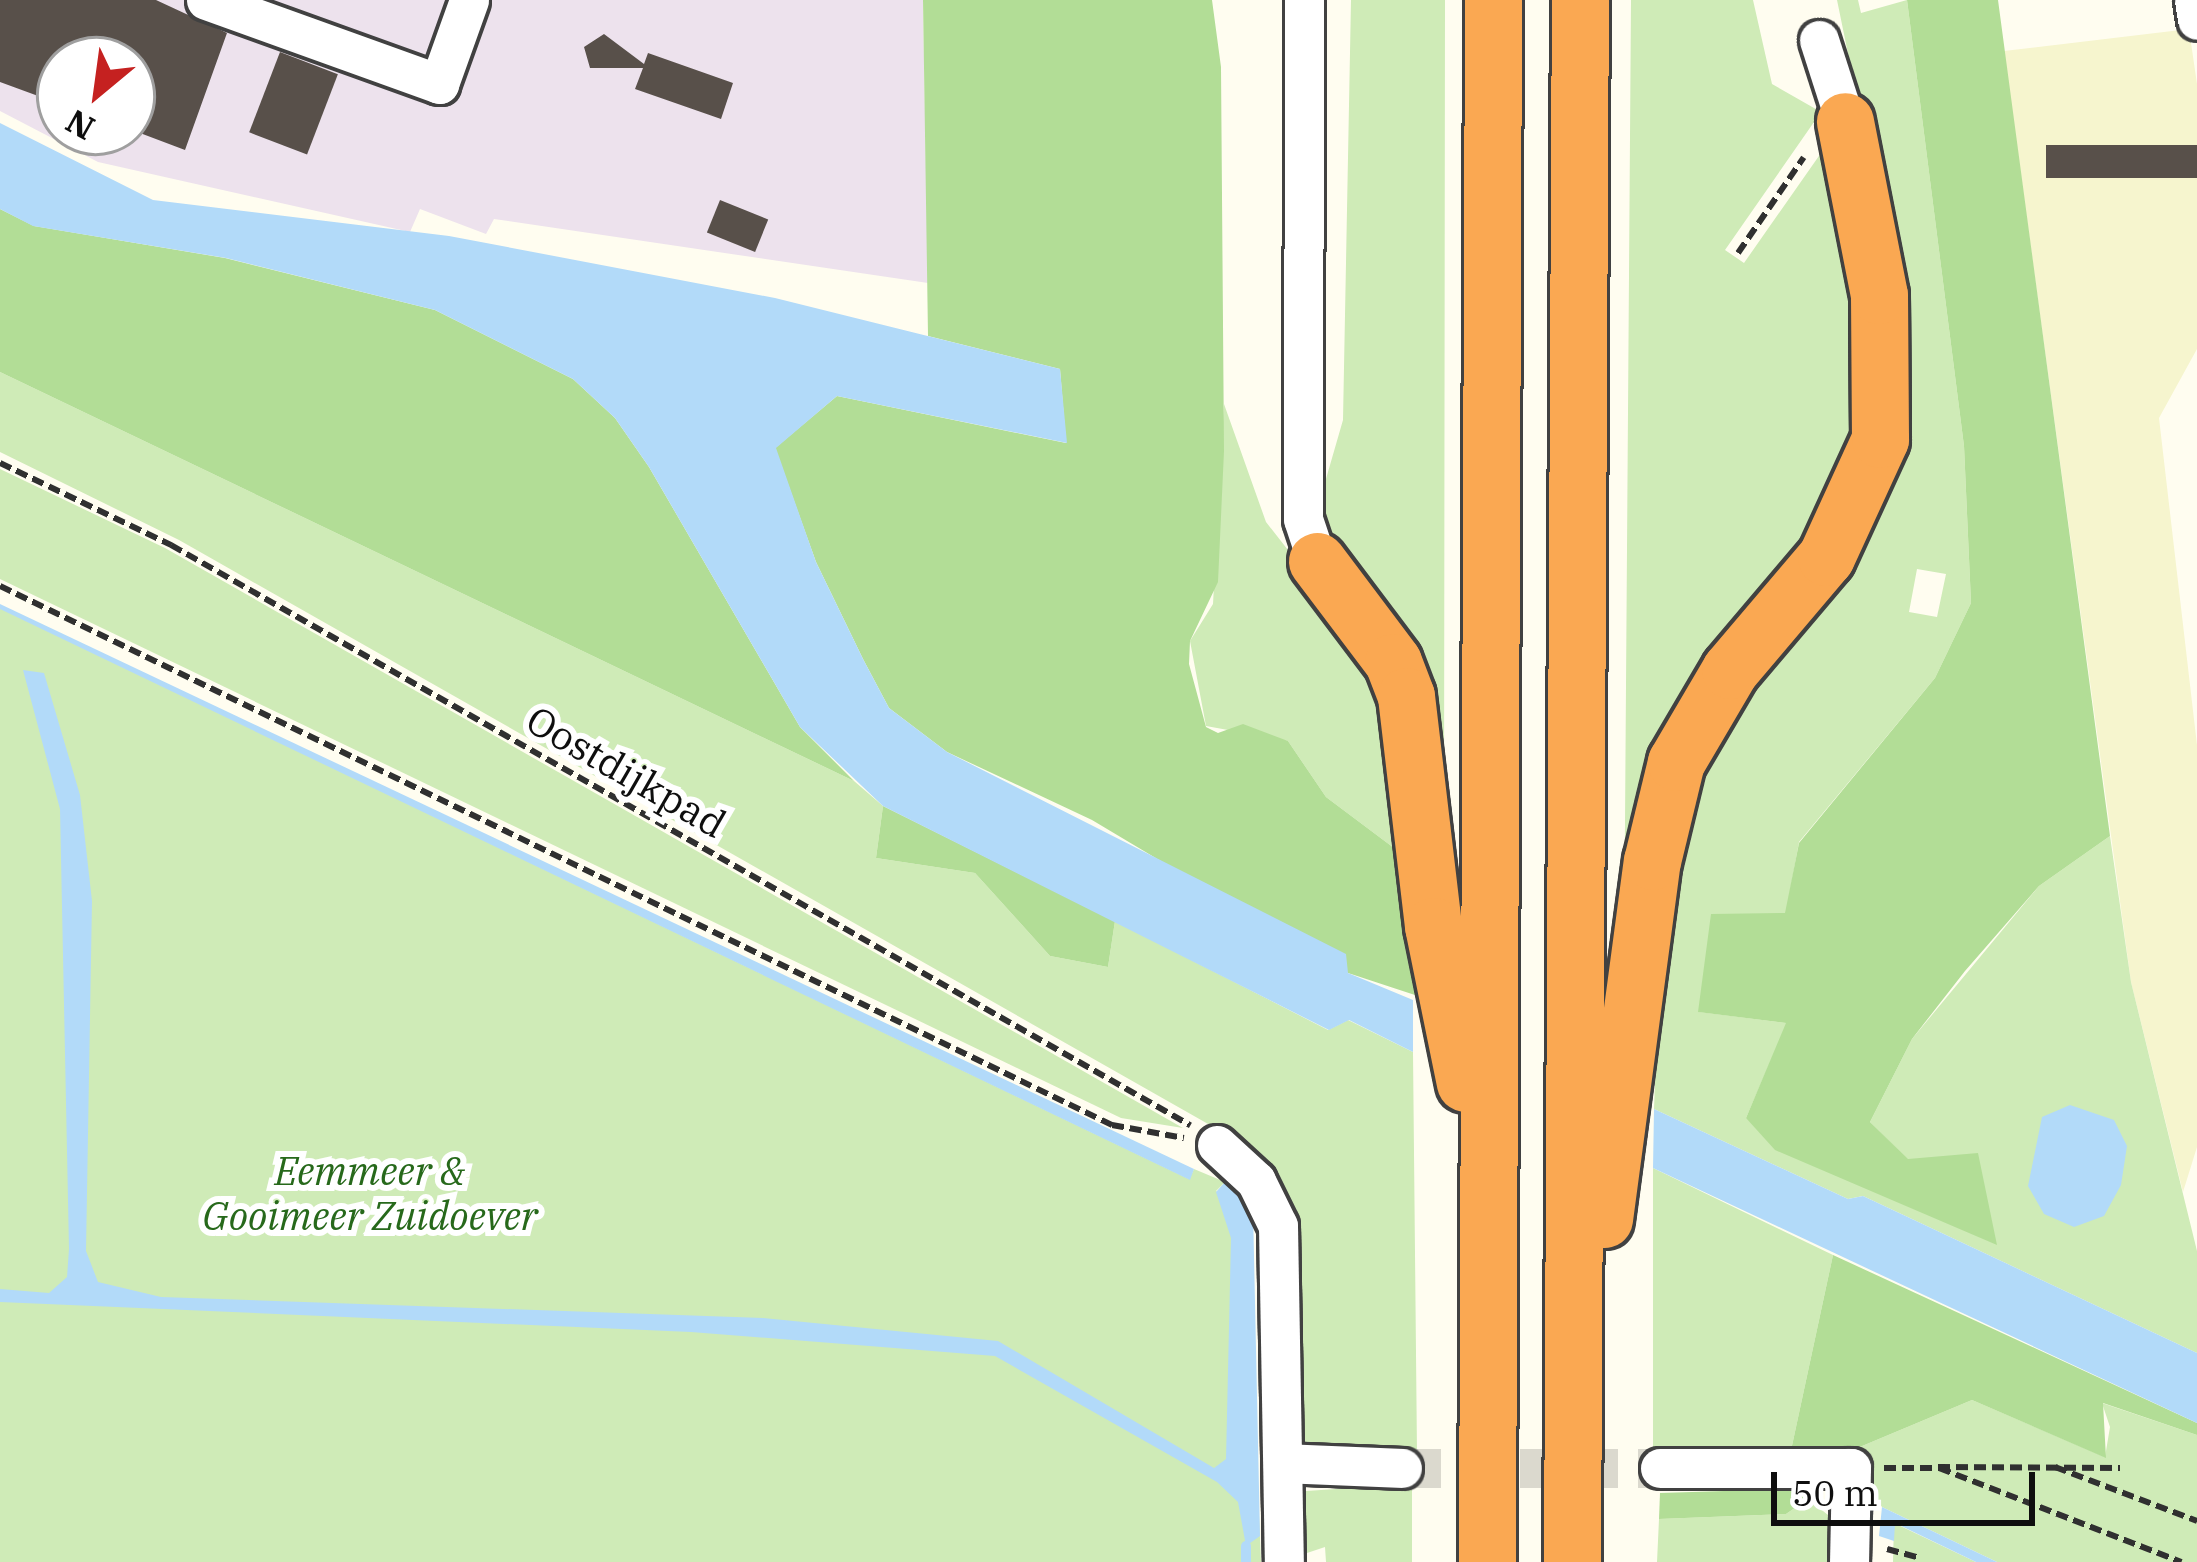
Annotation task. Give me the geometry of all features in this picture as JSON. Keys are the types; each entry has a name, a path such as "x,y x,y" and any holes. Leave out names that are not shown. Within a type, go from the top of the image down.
{"highway":[{"path":"1487,1562 1493,0"},
{"path":"1572,1562 1580,0"},
{"path":"1573,1443 1667,790 1714,692 1836,541 1880,439 1879,295 1842,112"},
{"path":"1317,561 1393,662 1406,697 1433,926 1488,1198"}],"street":[{"path":"206,0 439,84 470,0"},
{"path":"1304,0 1303,519 1317,561"},
{"path":"2194,0 2197,20"},
{"path":"1819,40 1842,112"},
{"path":"1217,1145 1256,1181 1278,1226 1284,1562"},
{"path":"1283,1463 1402,1468"},
{"path":"1660,1468 1851,1468 1849,1562"}],"path":[{"path":"1738,253 1842,112"},
{"name":"Oostdijkpad","path":"0,463 171,545 1094,1067 1217,1145"},
{"path":"0,586 1112,1125 1217,1145"},
{"path":"1851,1468 2045,1463 2120,1468"},
{"path":"2045,1463 2197,1521"},
{"path":"1930,1468 2181,1562"}],"shaded area":[{"path":"0,0 923,0 928,283 494,219 486,234 420,209 410,232 98,162 86,156 156,156 156,36 36,36 36,130 0,111"}],"green space":[{"path":"923,0 1212,0 1221,67 1224,451 1218,582 1190,641 1189,664 1206,727 1218,733 1243,724 1288,741 1326,797 1410,860 1421,997 1348,973 1092,820 947,752 889,708 863,659 816,562 775,448 837,396 1066,443 1060,369 928,336"},
{"path":"1351,0 1445,0 1444,842 1315,517 1343,420"},
{"path":"1631,0 1753,0 1772,84 1821,112 1725,250 1744,263 1835,133 1868,431 1753,624 1624,960"},
{"path":"1837,0 1858,0 1861,13 1907,0 1964,446 1971,603 1935,678 1799,842 1786,913 1699,1012 1787,1023 1746,1118 1908,1160 1870,1122 1912,1039 2039,886 2110,836 2131,982 2197,1251 2197,1353 1863,1196 1848,1199 1654,1109 1658,1001 1690,776 1861,528 1878,200","holes":["1917,569 1946,574 1937,617 1909,612"]},
{"path":"1907,0 1998,0 2110,836 2039,886 1965,971 1912,1039 1870,1122 1908,1159 1978,1153 1997,1245 1775,1150 1746,1118 1786,1023 1698,1012 1711,914 1785,913 1799,843 1935,678 1971,603 1964,446"},
{"path":"2189,29 2197,84 2197,349 2159,418 2197,745 2197,1147 2183,1192 2131,982 2004,51"},
{"path":"0,209 34,226 225,258 435,310 573,379 615,418 649,467 800,727 854,781 0,372"},
{"path":"0,372 854,781 883,806 876,858 975,873 1050,956 1108,967 1115,921 1328,1030 1348,1020 1413,1052 1417,1453 1308,1449 1290,1418 1289,1262 1224,1133 179,540 0,452"},
{"path":"1224,404 1266,522 1380,668 1410,860 1326,797 1288,741 1206,726 1190,641 1213,604"},
{"path":"0,469 165,548 1183,1128 1121,1118 0,579"},
{"name":"Eemmeer & Gooimeer Zuidoever","path":"0,608 1189,1179 1194,1169 1225,1182 1216,1191 1246,1211 1261,1562 0,1562"},
{"path":"883,806 1115,921 1108,967 1050,956 975,873 876,858"},
{"path":"1653,1168 1833,1255 1790,1455 1653,1455"},
{"path":"1833,1255 2197,1423 2197,1435 2103,1403 2106,1458 1972,1400 1843,1454 1790,1455"},
{"path":"1972,1400 2105,1457 2110,1427 2102,1403 2197,1435 2197,1562 1997,1562 1882,1507 1843,1454"},
{"path":"1412,1484 1412,1562 1326,1562 1325,1547 1304,1554 1306,1491"},
{"path":"1791,1489 1808,1499 1786,1514 1659,1519 1660,1493"},
{"path":"1808,1499 1838,1523 1837,1562 1657,1562 1659,1519 1786,1514"},
{"path":"1894,1523 1976,1562 1893,1562"}],"water":[{"path":"0,123 36,141 36,156 66,156 153,200 449,236 775,298 1060,369 1067,443 837,396 776,448 816,562 863,659 889,708 947,752 1346,954 1348,973 1413,1000 1413,1052 1349,1020 1329,1030 883,806 800,727 649,467 615,418 573,379 435,310 226,258 33,226 0,209"},
{"path":"0,604 1194,1169 1190,1180 0,609"},
{"path":"23,670 44,673 80,795 92,901 86,1251 98,1282 161,1297 763,1318 998,1341 1214,1468 1226,1459 1231,1238 1216,1192 1225,1182 1253,1209 1260,1536 1246,1546 1238,1502 1217,1482 995,1356 691,1332 0,1302 0,1289 49,1293 67,1277 69,1249 60,809"},
{"path":"2070,1105 2114,1120 2127,1146 2121,1185 2104,1216 2074,1227 2044,1214 2028,1186 2042,1117"},
{"path":"1654,1109 1848,1199 1863,1196 2197,1353 2197,1423 1653,1168"},
{"path":"1882,1507 1997,1562 1976,1562 1895,1523 1894,1541 1879,1536"}],"building":[{"path":"0,0 156,0 227,33 185,150 156,139 156,36 36,36 36,95 0,82"},
{"path":"604,34 644,64 648,53 733,83 721,119 635,89 643,68 590,68 584,47"},
{"path":"280,52 338,74 307,155 249,132"},
{"path":"2046,145 2197,145 2197,178 2046,178"},
{"path":"720,200 768,219 755,252 707,232"}],"waterway":[{"path":"1246,1546 1246,1562"}],"tunnel":[{"path":"1402,1468 1660,1468"}]}
